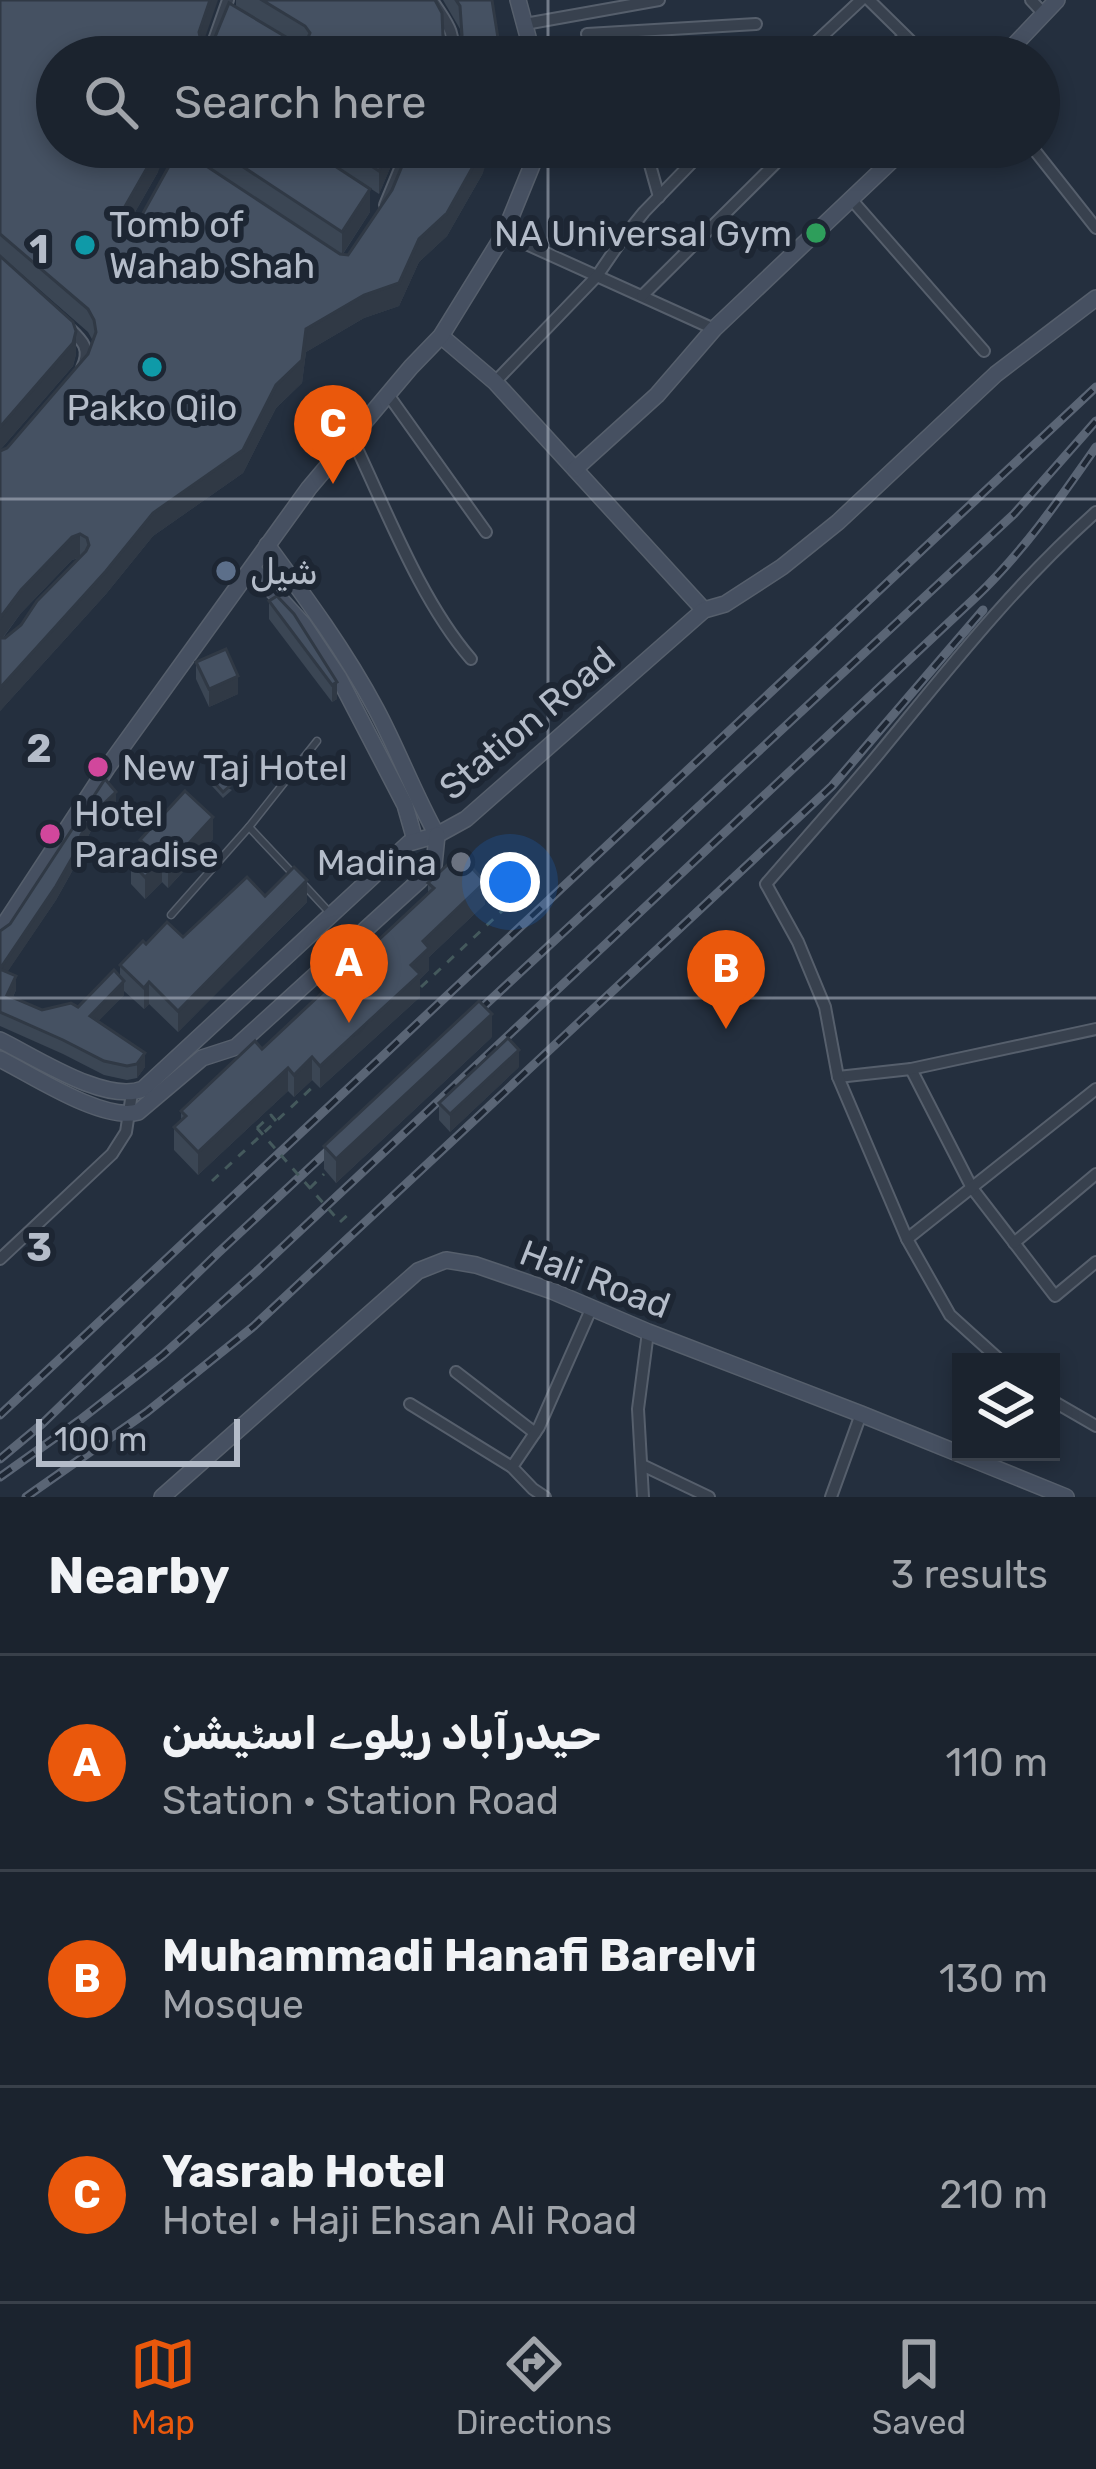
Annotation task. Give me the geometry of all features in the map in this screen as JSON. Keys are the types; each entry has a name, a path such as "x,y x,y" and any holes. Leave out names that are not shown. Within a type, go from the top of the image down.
{"street":[{"path":"431,0 453,36"},
{"path":"518,0 527,36"},
{"path":"525,24 659,0"},
{"path":"824,36 865,0 904,36"},
{"path":"1031,0 1044,14"},
{"path":"1023,36 1057,0"},
{"path":"215,36 226,6 243,23"},
{"path":"587,34 756,24"},
{"path":"626,32 627,36"},
{"path":"363,196 383,209 400,168"},
{"path":"0,932 107,769 267,545 441,336 504,234 531,168"},
{"path":"651,168 659,196"},
{"path":"495,382 597,276 623,238 686,168"},
{"path":"642,296 771,168"},
{"path":"575,469 884,168"},
{"path":"1049,168 1096,228"},
{"path":"851,199 984,351"},
{"path":"504,234 714,329"},
{"name":"Station Road","path":"129,1115 149,1104 202,1058 236,1047 419,881 434,865 437,835 466,819 704,610 724,604 782,567 838,522 996,374 1096,298"},
{"path":"65,324 81,339 87,357 68,386"},
{"path":"441,336 495,382 704,610"},
{"path":"389,396 486,532"},
{"path":"352,438 418,574 471,659"},
{"path":"992,1353 950,1315 907,1239 838,1077 825,1007 798,942 766,884 957,656 1046,556 1096,512"},
{"path":"252,568 303,624 339,678 405,805 415,840 437,835 374,706 267,545"},
{"name":"Station Road","path":"132,1093 143,1089 415,840"},
{"path":"838,1077 911,1069 1096,1029"},
{"path":"0,1040 88,1083 132,1093 126,1132 112,1154 0,1259"},
{"path":"0,1059 103,1109 129,1115"},
{"path":"911,1069 971,1188 1055,1296 1096,1262"},
{"path":"907,1239 1096,1089"},
{"path":"1014,1243 1096,1174"},
{"name":"Hali Road","path":"162,1497 418,1271 446,1260 476,1265 592,1307 1066,1497"},
{"path":"512,1467 536,1432 592,1307"},
{"path":"644,1497 638,1409 649,1332"},
{"path":"456,1372 536,1432"},
{"path":"410,1404 512,1467 545,1497"},
{"path":"1060,1405 1096,1426"},
{"path":"831,1497 861,1414"},
{"path":"642,1465 709,1497"}],"lane":[{"path":"171,914 249,827 316,741"},
{"path":"249,827 332,914"}],"path":[{"path":"416,992 534,881"},
{"path":"212,1181 316,1084"},
{"path":"276,1121 271,1115 257,1128 340,1222 352,1211"},
{"path":"310,1188 325,1174"}],"building":[{"name":"Pakko Qilo","path":"0,0 210,0 200,36 36,36 36,168 147,168 119,217 125,227 137,224 168,168 209,168 348,255 392,190 401,168 472,168 447,213 419,239 399,283 364,295 306,329 302,360 276,385 243,450 153,513 0,688 0,638 21,625 89,545 80,534 72,537 0,618 0,451 88,354 96,332 88,309 0,234"},
{"name":"Pakko Qilo","path":"262,0 435,0 442,13 443,36 309,36 305,26"},
{"name":"Pakko Qilo","path":"456,0 492,0 498,36 461,36"},
{"name":"Pakko Qilo","path":"229,3 284,36 215,36"},
{"path":"245,168 338,168 370,189 342,232"},
{"path":"0,256 73,322 76,331 73,343 0,427"},
{"path":"277,596 294,614 337,682 332,685 269,601"},
{"path":"226,649 238,676 209,689 196,662"},
{"path":"221,772 232,784 223,792 212,780"},
{"path":"105,779 116,792 93,814 56,886 0,969 0,931 10,924"},
{"path":"185,791 213,817 168,866 162,860 145,877 131,862 148,847 140,840"},
{"path":"459,854 485,882 423,941 429,948 411,965 420,974 320,1066 312,1057 294,1075 288,1068 198,1152 174,1127 186,1116 181,1111 255,1041 262,1049 434,888 428,883"},
{"path":"294,867 307,880 178,1011 149,982 144,988 120,965 167,922 183,937 247,877 265,896"},
{"path":"0,969 16,976 7,995 42,1010 71,1003 78,1007 114,970 124,981 90,1016 145,1053 137,1064 127,1066 104,1061 0,1012"},
{"path":"479,1001 492,1014 336,1159 324,1146"},
{"path":"508,1038 519,1050 450,1114 439,1103"}],"railway":[{"path":"0,1415 1096,387"},
{"path":"458,1030 1014,514 1096,421"},
{"path":"0,1477 163,1355 256,1272 976,597 1025,544 1096,447"},
{"path":"26,1497 147,1412 254,1326 832,786 983,610"},
{"path":"0,1459 348,1132"}],"place":[{"name":"NA Universal Gym","path":"816,233"},
{"name":"Tomb of Wahab Shah","path":"85,245"},
{"name":"Pakko Qilo","path":"152,367"},
{"name":"Yasrab Hotel","path":"333,484"},
{"name":"شیل","path":"226,571"},
{"name":"New Taj Hotel","path":"98,767"},
{"name":"Hotel Paradise","path":"50,834"},
{"name":"Madina","path":"461,862"},
{"name":"حیدرآباد ریلوے اسٹیشن","path":"349,1023"},
{"name":"Muhammadi Hanafi Barelvi","path":"726,1029"}]}
